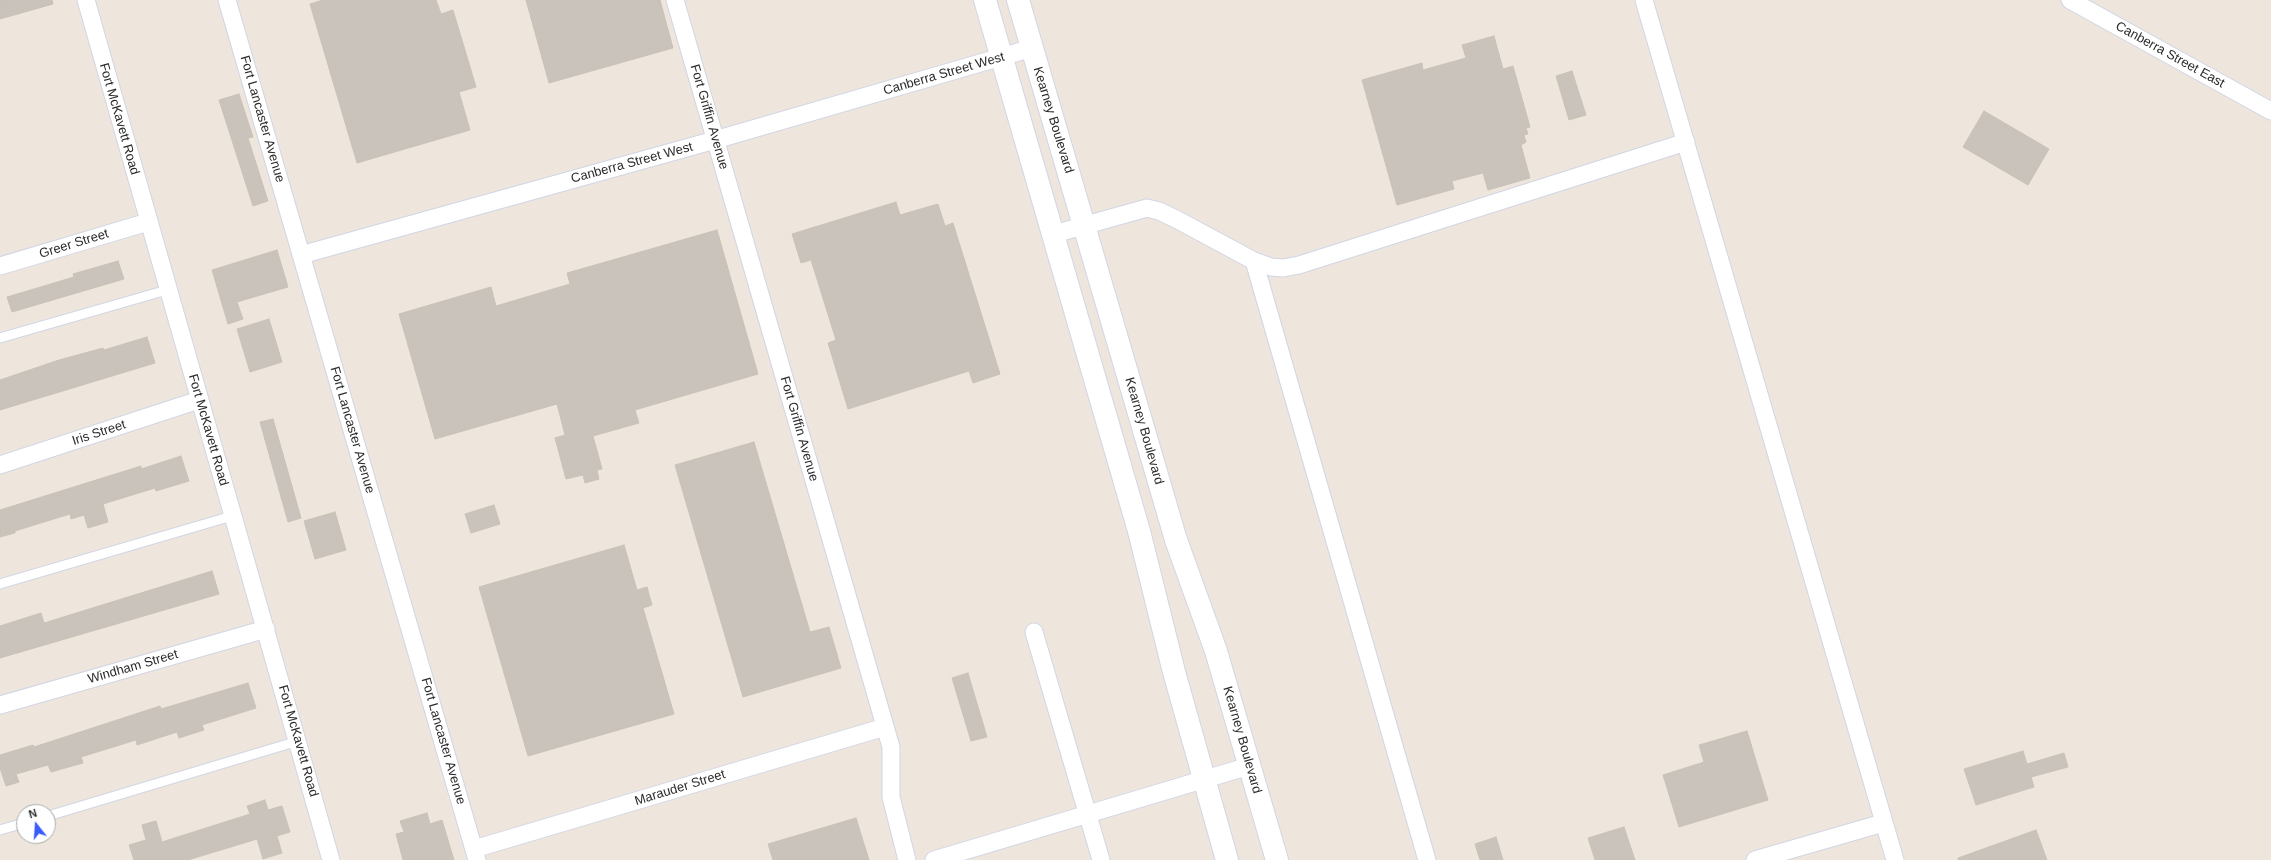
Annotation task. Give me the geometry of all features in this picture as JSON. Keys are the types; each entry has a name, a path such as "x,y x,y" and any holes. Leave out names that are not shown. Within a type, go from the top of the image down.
{"street":[{"name":"Fort McKavett Road","path":"86,0 198,400 266,629 332,860"},
{"name":"Fort Lancaster Avenue","path":"227,0 476,854"},
{"name":"Fort Griffin Avenue","path":"675,0 891,747 891,797 907,860"},
{"path":"985,0 1139,530 1169,652 1227,860"},
{"name":"Kearney Boulevard","path":"1018,0 1176,540 1216,650 1277,860"},
{"path":"1644,0 1895,860"},
{"name":"Canberra Street East","path":"2070,0 2271,111"},
{"name":"Canberra Street West","path":"301,255 716,140 1032,48"},
{"path":"1054,234 1147,208 1159,210 1254,261 1271,267 1283,268 1299,265 1686,142"},
{"name":"Greer Street","path":"0,266 148,222"},
{"path":"1254,261 1427,860"},
{"name":"Iris Street","path":"0,465 198,400"},
{"name":"Windham Street","path":"0,705 266,629"},
{"path":"1034,632 1101,860"},
{"name":"Marauder Street","path":"476,854 885,727"},
{"path":"934,860 1249,766"},
{"path":"1755,860 1883,823"}],"lane":[{"path":"0,338 167,290"},
{"path":"0,584 232,516"},
{"path":"56,814 298,741"},
{"path":"0,830 16,825"}],"building":[{"path":"0,0 52,0 53,4 0,19"},
{"path":"323,0 436,0 441,14 453,10 476,87 459,92 470,130 357,163 310,4"},
{"path":"526,0 660,0 673,48 549,83"},
{"path":"1494,36 1503,69 1513,66 1530,127 1526,128 1528,134 1524,135 1526,142 1521,145 1530,178 1488,190 1483,173 1452,181 1454,189 1397,205 1362,80 1422,63 1423,70 1466,58 1462,45"},
{"path":"1572,71 1586,115 1569,120 1556,76"},
{"path":"239,94 253,137 248,138 268,201 253,206 219,100"},
{"path":"1984,111 2049,149 2028,185 1963,147"},
{"path":"896,202 900,215 938,204 945,226 953,223 1000,374 973,383 969,371 848,409 828,343 836,340 811,260 801,263 792,234"},
{"path":"717,230 758,374 635,410 639,423 593,436 602,469 597,470 599,479 585,483 583,475 566,479 555,438 565,435 557,404 435,439 399,314 491,287 496,306 570,284 567,273"},
{"path":"277,250 288,287 237,302 243,319 228,324 212,270"},
{"path":"118,261 124,279 12,312 7,297 74,277 73,274"},
{"path":"269,319 282,362 250,372 237,329"},
{"path":"147,337 155,363 0,410 0,380 59,360 103,348 104,350"},
{"path":"273,419 301,518 288,522 260,422"},
{"path":"754,442 810,632 829,627 841,668 743,697 675,465"},
{"path":"181,456 189,481 156,491 155,488 103,504 108,522 88,528 84,515 71,519 70,514 0,537 0,510 141,466 141,469"},
{"path":"494,505 500,524 471,533 465,514"},
{"path":"335,512 346,550 315,559 304,521"},
{"path":"624,545 637,590 647,587 652,605 643,608 674,714 528,756 479,587"},
{"path":"212,571 219,594 0,658 0,626 41,613 44,623"},
{"path":"968,673 987,737 971,741 952,678"},
{"path":"248,683 256,708 202,725 204,730 179,738 177,732 137,745 136,740 81,757 83,763 51,772 48,765 16,774 19,782 6,786 0,768 0,755 33,745 34,747 160,706 161,709"},
{"path":"1747,731 1768,800 1679,827 1663,775 1704,762 1699,745"},
{"path":"2023,751 2027,764 2064,753 2068,767 2031,777 2034,787 1976,805 1964,769"},
{"path":"265,800 268,810 282,806 290,832 277,836 282,853 263,859 257,839 188,860 134,860 129,845 146,840 142,825 156,821 162,842 250,814 247,806"},
{"path":"427,813 430,824 442,820 454,860 403,860 396,834 404,832 400,821"},
{"path":"856,818 869,860 773,860 768,844"},
{"path":"1624,827 1635,860 1595,860 1588,838"},
{"path":"2036,830 2047,860 1958,860 1958,858"},
{"path":"1496,837 1503,860 1480,860 1475,844"}]}
